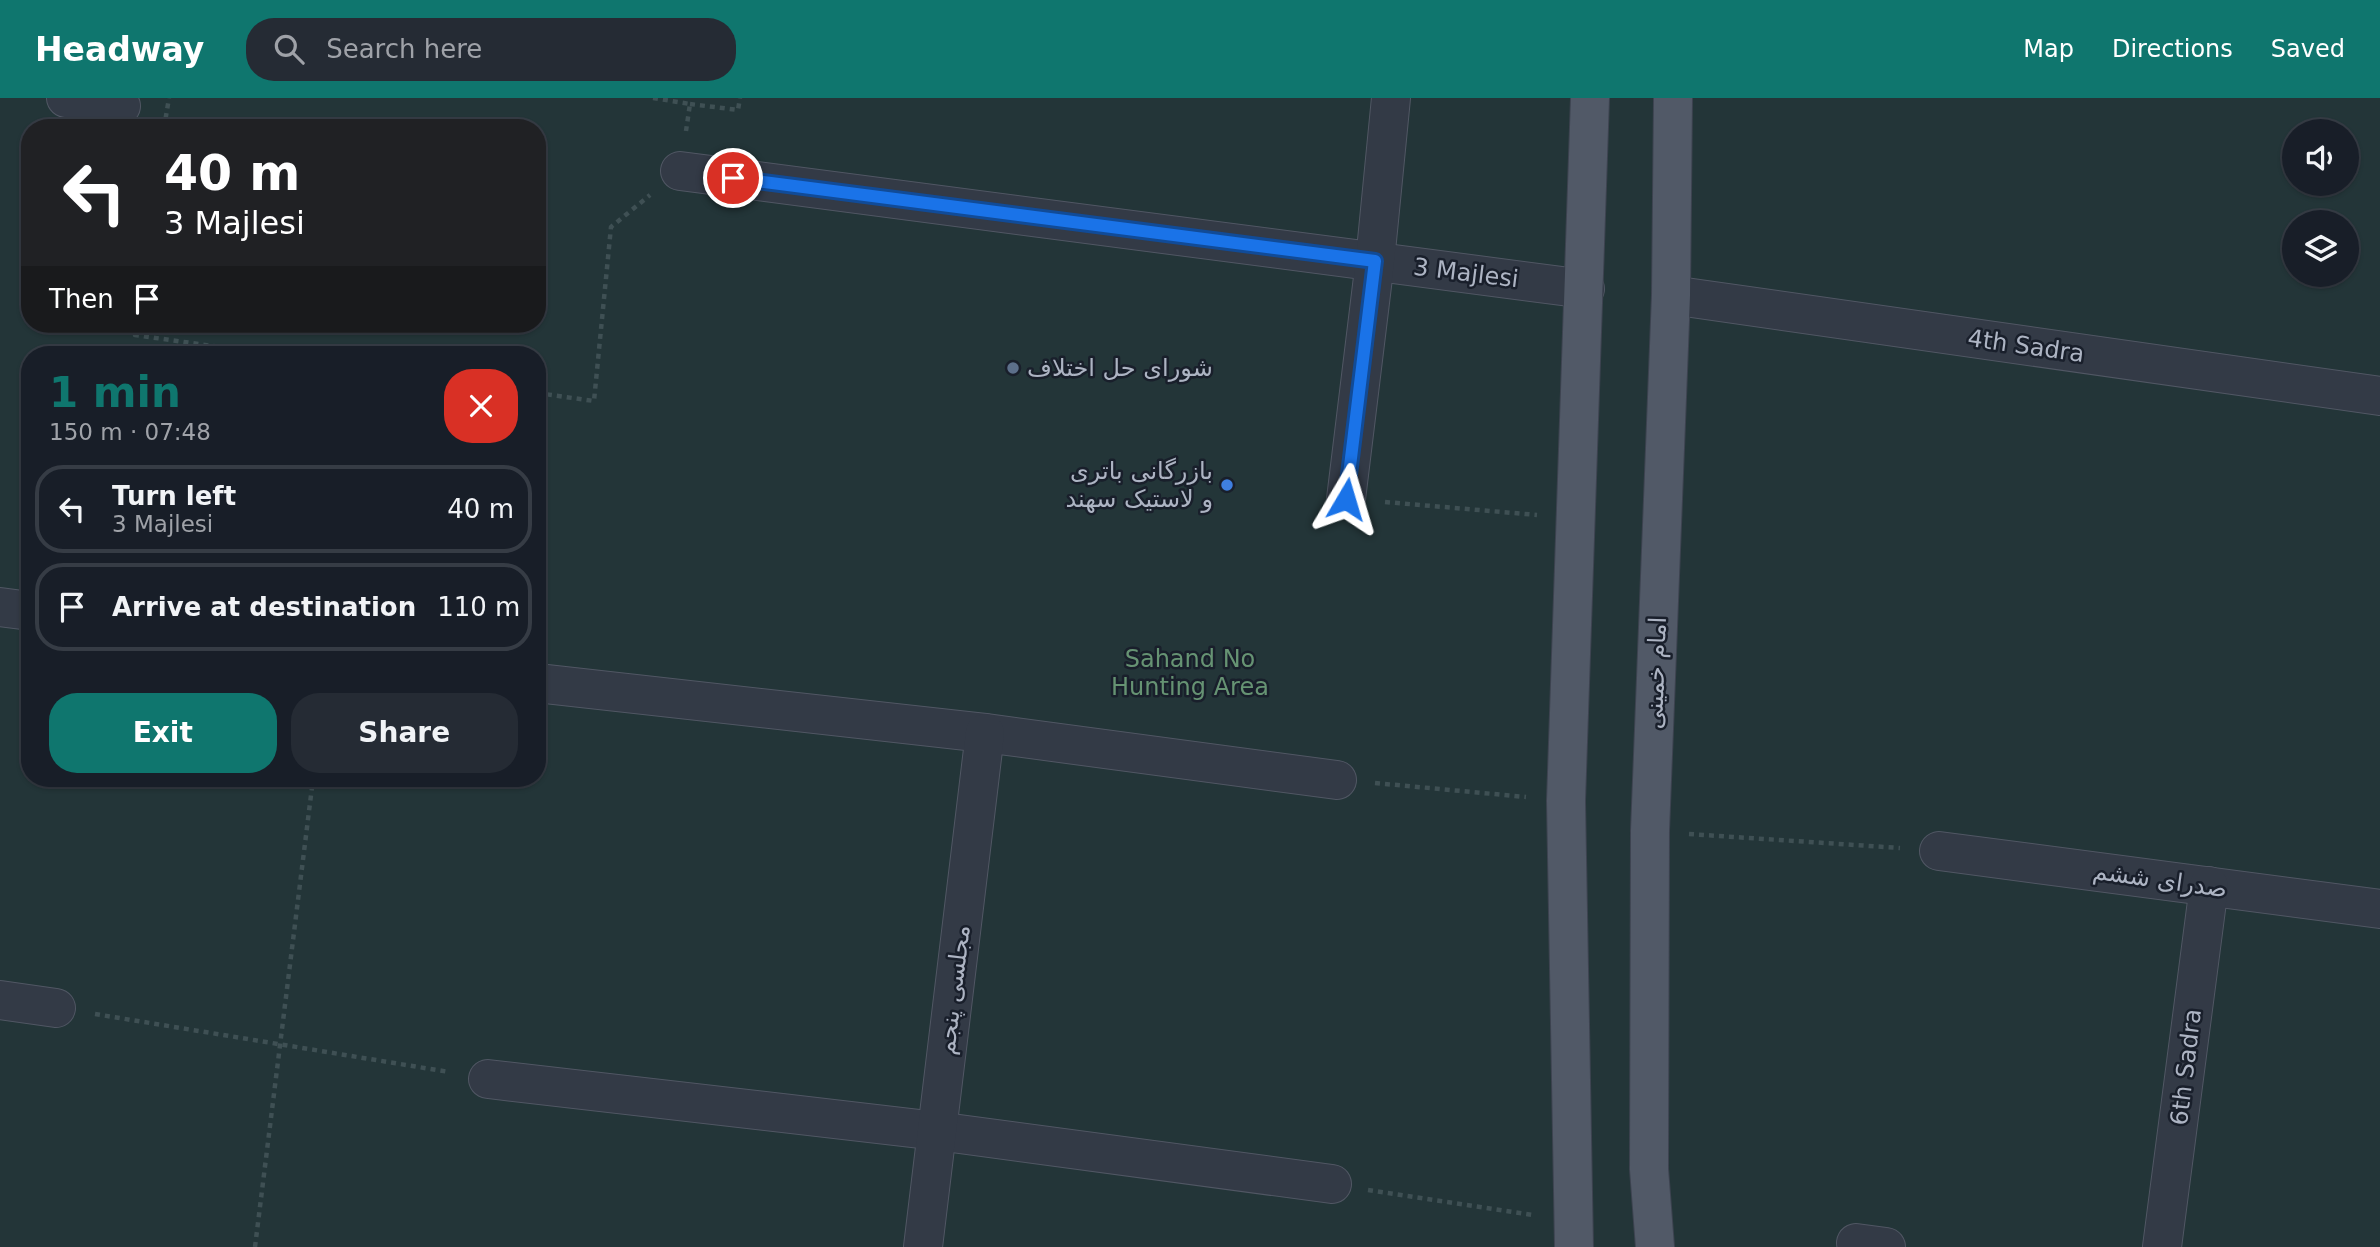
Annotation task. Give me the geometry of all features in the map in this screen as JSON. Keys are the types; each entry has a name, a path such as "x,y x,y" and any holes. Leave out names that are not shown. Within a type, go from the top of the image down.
{"main road":[{"path":"1573,1234 1566,801 1590,98"},
{"name":"امام خمینی","path":"1655,1247 1649,1169 1650,831 1671,295 1673,98"}],"street":[{"path":"66,98 121,106"},
{"path":"1346,499 1375,261 1391,98"},
{"name":"3 Majlesi","path":"680,171 1585,289"},
{"name":"4th Sadra","path":"1671,295 2380,396"},
{"path":"0,607 21,610"},
{"path":"546,684 985,733 1337,780"},
{"name":"مجلسی پنجم","path":"923,1247 985,733"},
{"name":"صدرای ششم","path":"1939,851 2380,909"},
{"name":"6th Sadra","path":"2162,1247 2209,886"},
{"path":"0,1000 56,1008"},
{"path":"488,1079 937,1131 1332,1184"}],"path":[{"path":"166,119 169,98"},
{"path":"653,98 738,110 740,98"},
{"path":"546,394 594,401 611,227 680,171 690,104"},
{"path":"135,333 213,346"},
{"path":"1346,499 1576,519"},
{"path":"1337,780 1566,801"},
{"path":"255,1247 312,787"},
{"path":"1650,831 1939,851"},
{"path":"56,1008 488,1079"},
{"path":"1332,1184 1573,1234"}],"green space":[{"name":"Sahand No Hunting Area","path":"0,98 2380,98 2380,1247 0,1247"}],"place":[{"name":"شورای حل اختلاف","path":"1013,368"},
{"name":"بازرگانی باتری و لاستیک سهند","path":"1227,485"}],"route":[{"path":"733,178 1375,261 1346,499"}]}
